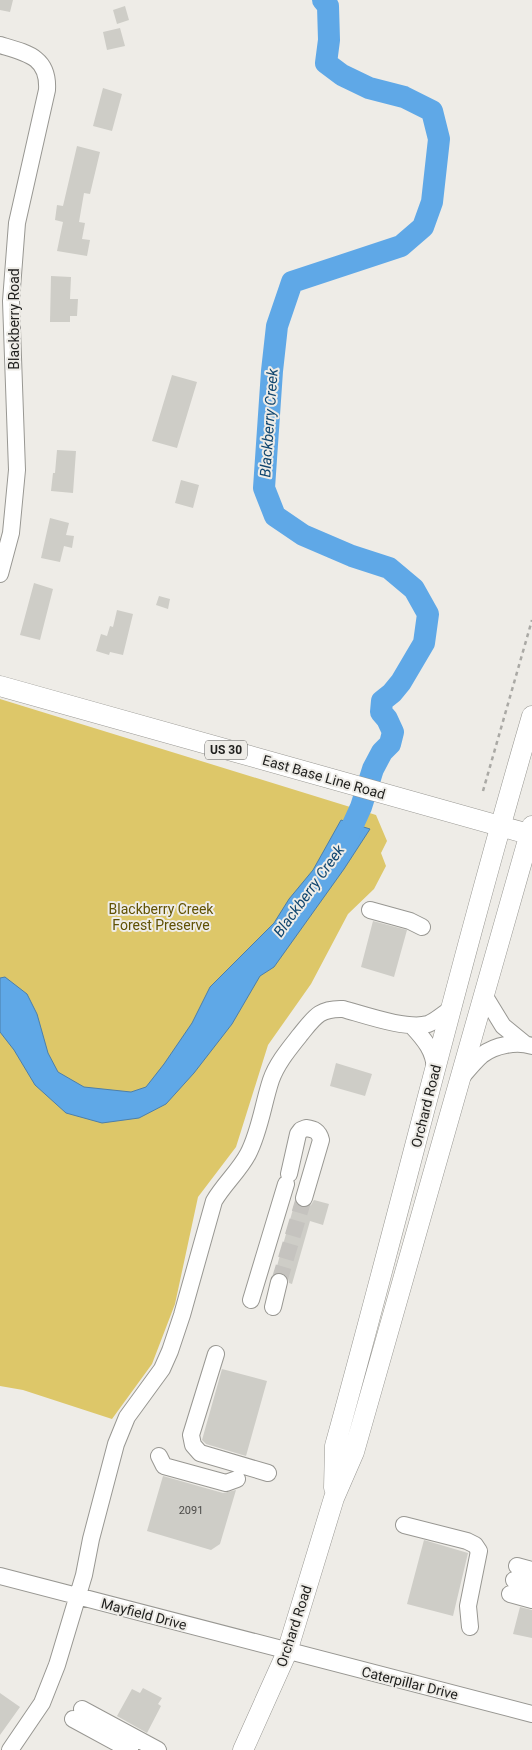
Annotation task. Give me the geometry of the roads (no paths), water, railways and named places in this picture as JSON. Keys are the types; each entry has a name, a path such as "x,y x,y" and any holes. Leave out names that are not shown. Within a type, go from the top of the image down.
{"main road":[{"name":"East Base Line Road","path":"0,686 500,826 531,832"},
{"name":"Orchard Road","path":"334,1498 334,1446 402,1199 450,1009 532,716"},
{"name":"Orchard Road","path":"244,1750 288,1652 334,1498 354,1452 531,832"}],"street":[{"name":"Blackberry Road","path":"0,45 24,52 35,59 43,67 48,77 47,90 17,223 6,301 17,470 11,534 0,574"},
{"path":"370,910 410,920 422,927"},
{"path":"484,995 503,1026 528,1045"},
{"path":"10,1750 42,1703 57,1665 76,1596 84,1575 91,1539 119,1436 127,1417 162,1369 170,1351 214,1201 222,1187 242,1164 248,1153 254,1140 271,1079 282,1058 314,1017 322,1011 332,1008 412,1026 428,1024 450,1009"},
{"path":"412,1026 430,1047 434,1058 435,1070"},
{"path":"460,1079 482,1054 500,1046 528,1045"},
{"path":"251,1300 287,1179 298,1134 306,1128 317,1131 320,1134 321,1140 304,1198"},
{"path":"273,1307 279,1282"},
{"path":"216,1354 191,1435 193,1445 200,1453 268,1472"},
{"path":"159,1456 164,1466 226,1484 237,1479"},
{"path":"404,1525 467,1541 475,1545 479,1551 468,1606 470,1627"},
{"path":"519,1574 532,1578"},
{"path":"519,1574 532,1585"},
{"path":"519,1574 532,1592"},
{"path":"519,1574 532,1600"},
{"name":"Mayfield Drive","path":"0,1576 288,1652"},
{"name":"Caterpillar Drive","path":"288,1652 532,1714"},
{"path":"76,1717 114,1750"},
{"path":"76,1717 130,1750"},
{"path":"76,1717 145,1750"},
{"path":"76,1717 158,1750"}],"water":[{"path":"341,820 370,829 274,967 260,976 232,1024 194,1073 166,1104 139,1118 102,1123 66,1113 35,1085 14,1050 0,1032 0,978 5,977 27,994 37,1014 48,1053 58,1072 84,1087 131,1092 146,1087 192,1023 210,987 274,923 289,899 313,870"}],"waterway":[{"name":"Blackberry Creek","path":"323,0 328,6 329,40 326,63 342,75 369,88 404,97 432,111 439,139 432,202 423,227 401,246 292,282 277,326 264,488 275,516 303,535 352,556 389,568 414,589 428,614 424,643 401,682 382,701 381,712 387,719 393,732 390,744 382,752 373,769 361,807 341,851"}],"tunnel":[{"path":"279,1282 304,1198"}],"park label":[{"name":"Blackberry Creek Forest Preserve","path":"161,918"}]}
